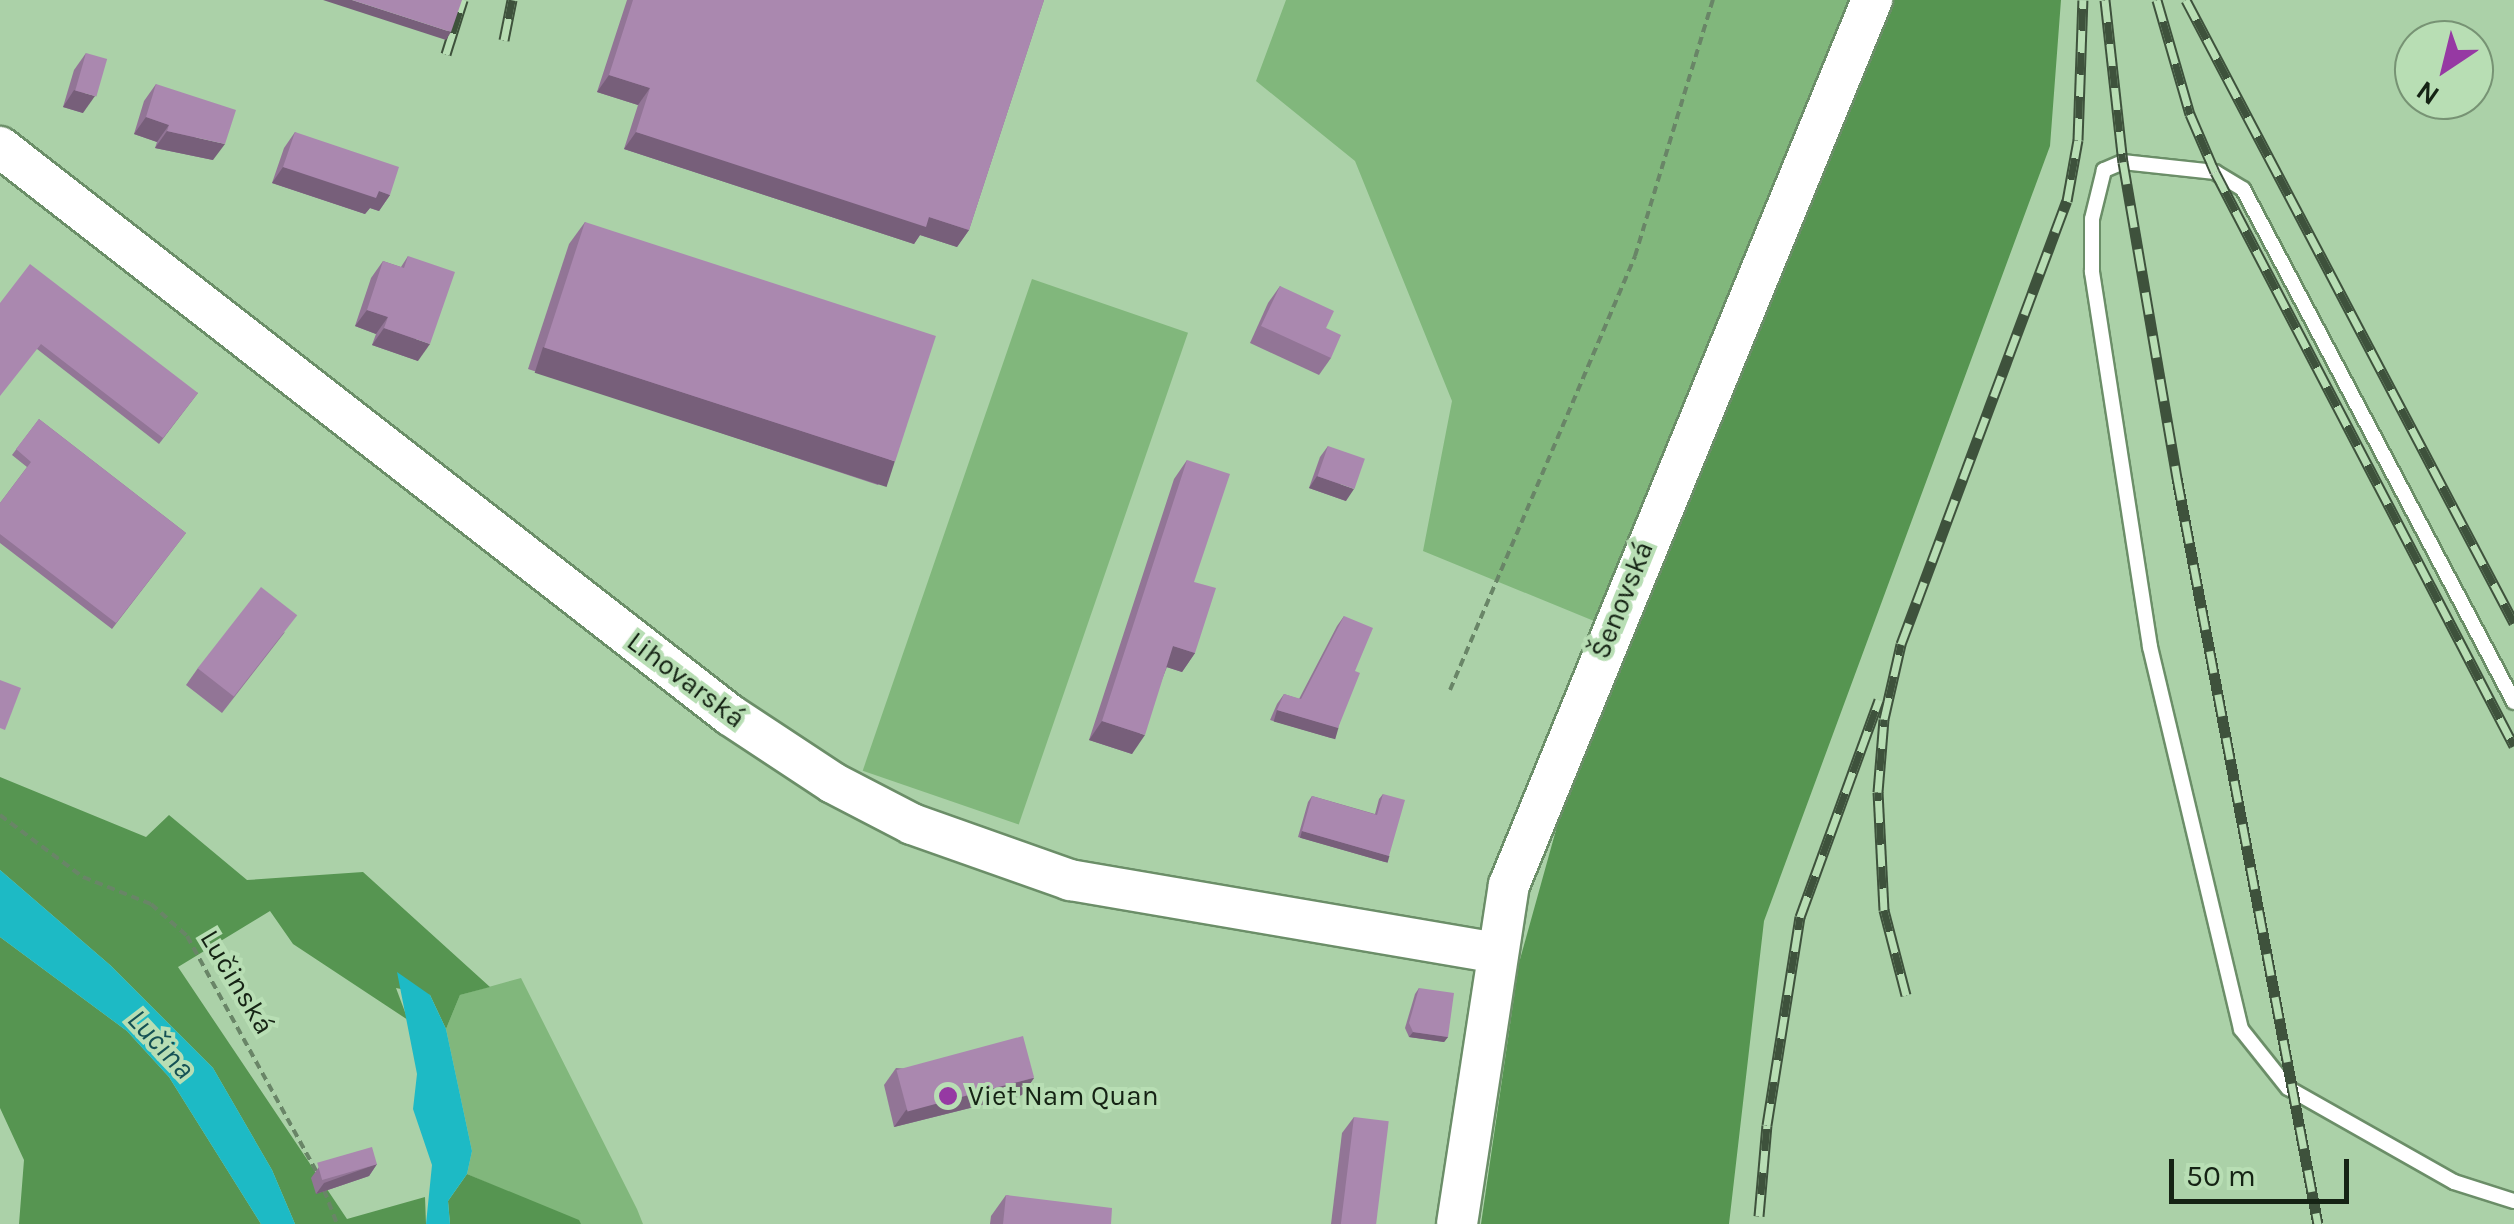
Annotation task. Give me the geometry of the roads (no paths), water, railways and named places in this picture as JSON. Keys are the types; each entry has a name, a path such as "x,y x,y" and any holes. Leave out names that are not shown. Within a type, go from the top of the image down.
{"street":[{"name":"Šenovská","path":"1457,1224 1509,886 1557,758 1872,0"},
{"name":"Lihovarská","path":"0,147 730,715 834,783 912,824 1070,880 1496,953"}],"lane":[{"path":"2514,702 2243,189 2215,172 2123,162 2104,170 2092,219 2092,272 2150,646 2241,1029 2288,1088 2454,1182 2514,1201"}],"water":[{"name":"Lučina","path":"0,870 110,965 213,1068 272,1170 295,1224 261,1224 169,1077 127,1031 0,937"},
{"path":"397,972 430,995 446,1029 472,1151 467,1174 448,1201 450,1224 426,1224 432,1165 413,1109 417,1074"}],"railway":[{"path":"446,54 463,0"},
{"path":"504,40 512,0"},
{"path":"1906,995 1884,910 1878,792 1884,719 1901,644 2067,201 2078,140 2083,0"},
{"path":"2105,0 2123,162 2177,478 2318,1224"},
{"path":"2157,0 2190,114 2215,172 2514,746"},
{"path":"2186,0 2514,623"},
{"path":"1759,1216 1767,1125 1800,917 1879,700"}],"place":[{"name":"Viet Nam Quan","path":"948,1096"}]}
